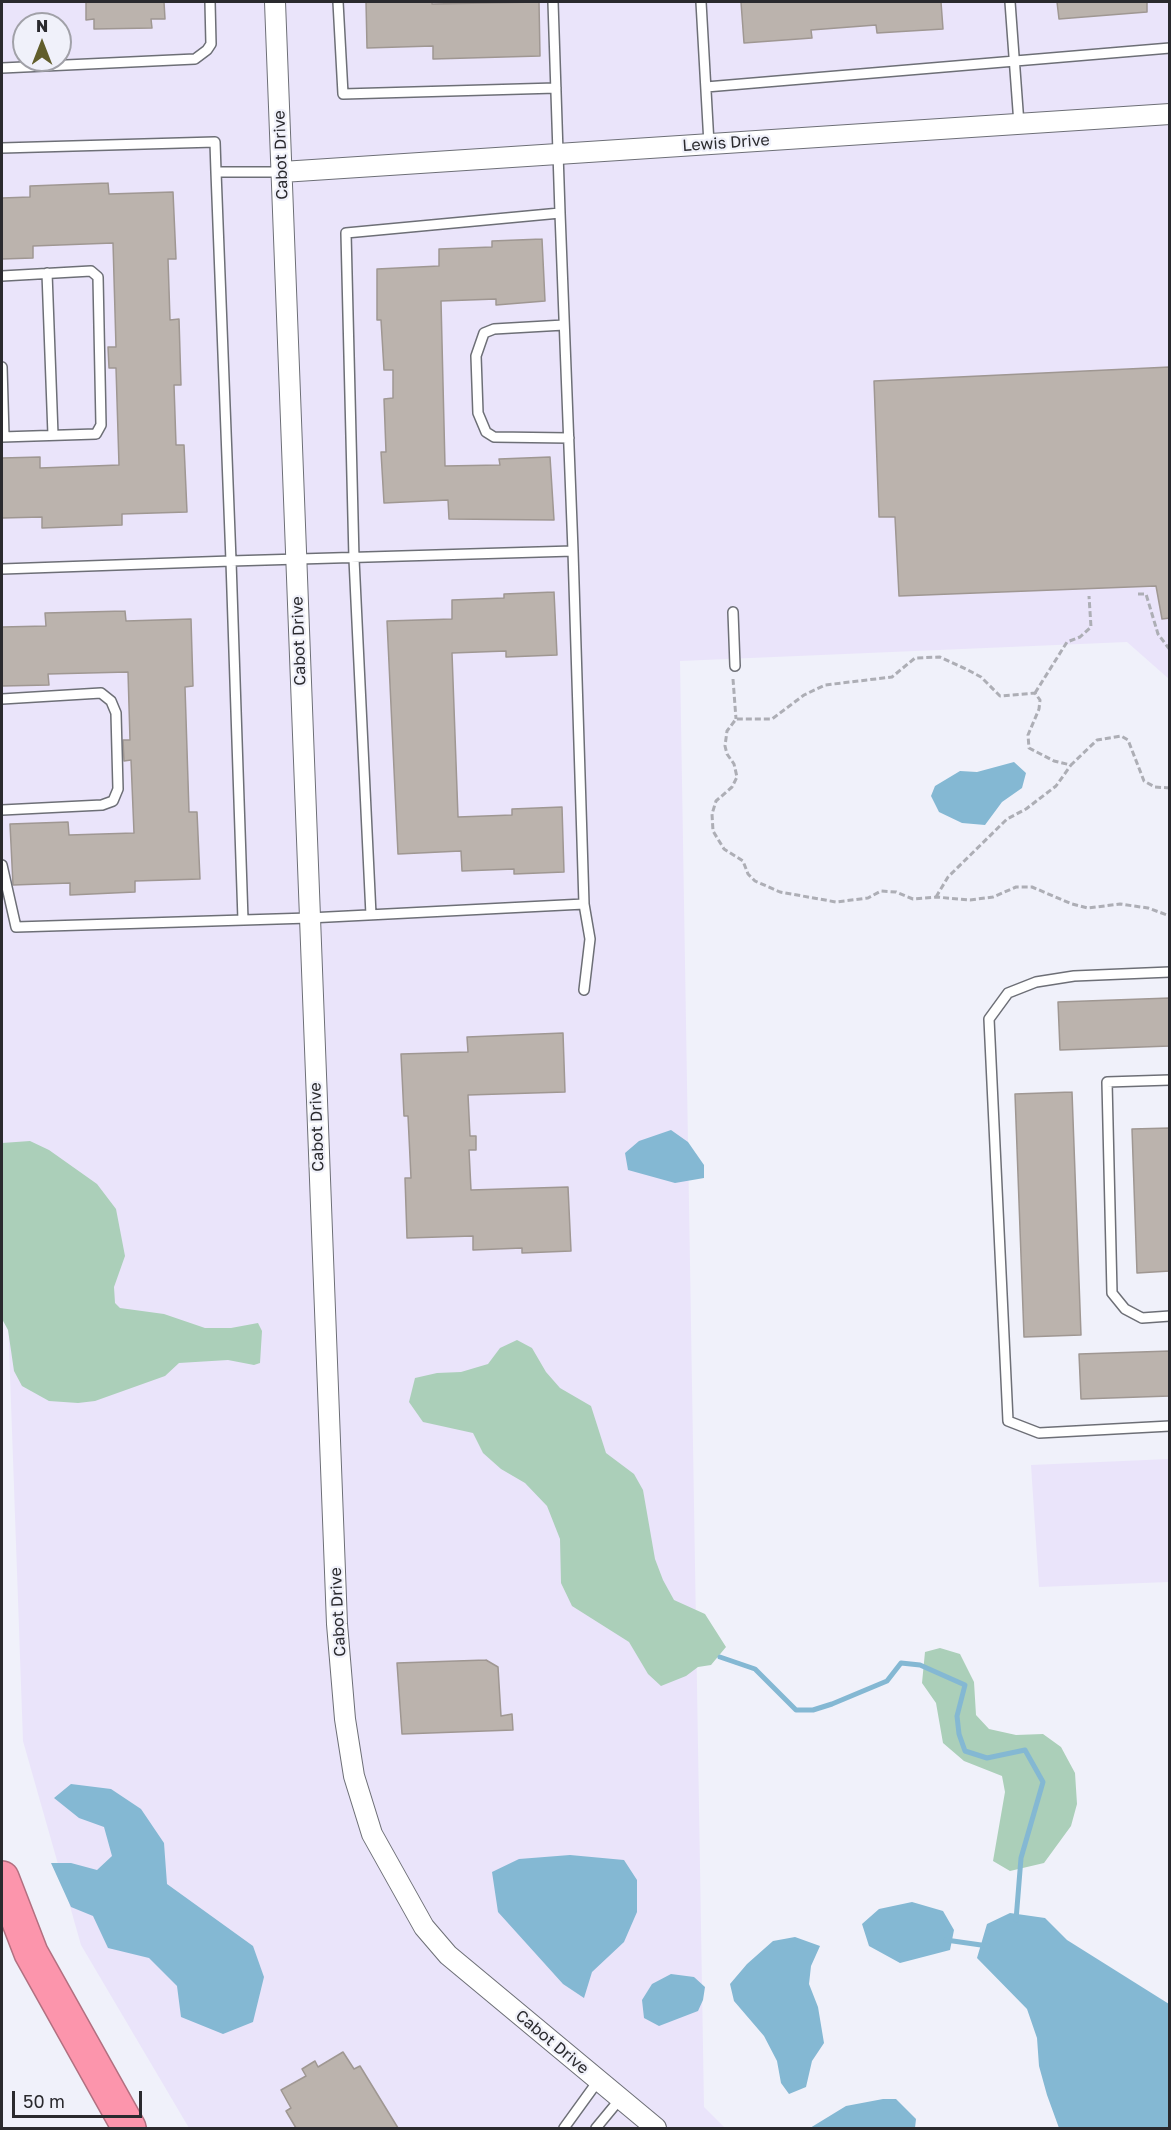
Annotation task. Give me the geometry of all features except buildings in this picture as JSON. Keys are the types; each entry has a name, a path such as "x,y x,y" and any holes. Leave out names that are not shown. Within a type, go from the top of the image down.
{"highway":[{"path":"2,1878 31,1953 129,2128"}],"street":[{"name":"Cabot Drive","path":"275,2 338,1624 345,1719 354,1776 372,1834 424,1927 448,1955 656,2128"},
{"name":"Lewis Drive","path":"282,172 1170,114"}],"lane":[{"path":"2,68 195,59 211,44 210,2"},
{"path":"338,2 343,94 556,88"},
{"path":"553,2 584,904 590,939 585,990"},
{"path":"701,2 709,144"},
{"path":"1010,2 1019,124"},
{"path":"706,87 1170,48"},
{"path":"2,147 214,142 243,920"},
{"path":"216,172 282,172"},
{"path":"371,915 354,559 346,233 560,213"},
{"path":"2,276 91,271 98,276 101,425 96,434 3,436 2,367"},
{"path":"47,273 53,435"},
{"path":"564,325 494,329 484,333 476,356 478,413 486,432 494,437 568,438"},
{"path":"2,569 573,551"},
{"path":"733,612 735,666"},
{"path":"2,699 101,693 111,701 116,713 118,789 113,801 102,805 2,810"},
{"path":"2,865 16,927 309,918 584,904"},
{"path":"1170,972 1074,976 1036,982 1008,993 990,1019 1008,1421 1039,1432 1170,1426"},
{"path":"1170,1080 1107,1082 1112,1293 1125,1309 1142,1318 1170,1316"},
{"path":"564,2128 598,2081"},
{"path":"596,2128 620,2099"}],"path":[{"path":"1138,594 1146,594 1158,634 1170,650"},
{"path":"1035,693 1067,642 1080,637 1091,627 1089,596"},
{"path":"736,719 772,719 804,695 825,685 892,677 915,658 940,657 981,677 1000,696 1035,693"},
{"path":"735,666 733,681 736,719 727,731 725,747 734,764 737,777 732,787 716,801 712,814 713,831 724,849 743,861 748,874 755,881 780,892 837,902 868,898 881,891 896,892 913,900 936,897 970,900 993,897 1016,887 1032,887 1072,904 1088,908 1120,904 1148,908 1170,916"},
{"path":"1035,693 1040,700 1039,709 1028,735 1029,748 1054,761 1071,765"},
{"path":"936,897 948,877 1007,819 1026,809 1056,786 1071,765 1097,740 1120,736 1128,740 1144,781 1155,787 1170,788"}],"shaded area":[{"path":"2,2 1169,2 1169,679 1127,642 680,661 704,2107 725,2128 189,2128 81,1945 23,1741 2,1149"},
{"path":"1169,1459 1169,1582 1039,1587 1031,1465"}],"green space":[{"path":"30,1141 49,1150 97,1184 116,1209 125,1256 114,1287 115,1303 120,1308 164,1314 205,1328 231,1328 258,1323 262,1331 260,1363 254,1365 228,1360 179,1363 165,1376 95,1401 78,1403 49,1401 22,1386 14,1371 8,1330 2,1319 2,1143"},
{"path":"517,1340 532,1348 546,1372 560,1388 591,1406 606,1453 634,1474 643,1490 655,1559 663,1580 674,1600 705,1614 726,1647 711,1665 698,1667 686,1676 661,1686 648,1674 629,1642 572,1606 561,1583 560,1539 547,1506 525,1483 501,1469 483,1453 473,1433 423,1422 409,1402 415,1378 437,1373 461,1372 488,1364 500,1348"},
{"path":"940,1648 960,1654 974,1682 976,1715 989,1729 1016,1735 1043,1734 1061,1747 1075,1773 1077,1804 1071,1826 1044,1863 1010,1871 993,1861 1005,1792 1002,1776 964,1761 943,1743 936,1703 922,1683 925,1652"}],"water":[{"path":"1014,762 1026,773 1022,788 1002,802 985,825 962,823 939,812 931,796 935,786 960,771 977,772"},
{"path":"671,1130 688,1142 704,1165 704,1178 675,1183 628,1170 625,1153 639,1141"},
{"path":"71,1784 111,1789 141,1809 164,1843 167,1884 253,1946 264,1977 253,2022 223,2034 181,2017 177,1986 149,1958 108,1948 93,1916 71,1907 51,1863 71,1863 97,1870 112,1856 104,1827 79,1818 54,1798"},
{"path":"570,1855 624,1860 637,1880 637,1912 624,1942 592,1972 584,1998 563,1984 498,1912 492,1872 519,1859"},
{"path":"912,1902 943,1911 954,1930 950,1950 900,1963 869,1946 862,1924 879,1909"},
{"path":"1010,1913 1045,1918 1067,1940 1169,2004 1169,2128 1059,2128 1039,2066 1037,2038 1027,2009 977,1958 987,1924"},
{"path":"795,1937 820,1946 811,1966 809,1984 818,2007 824,2043 812,2061 806,2087 789,2094 781,2083 777,2061 764,2036 734,2001 730,1984 747,1964 773,1941"},
{"path":"671,1974 694,1977 705,1987 703,2000 698,2011 659,2026 644,2018 642,2000 652,1984"},
{"path":"883,2099 896,2099 916,2119 915,2128 810,2128 846,2106"}],"waterway":[{"path":"720,1657 755,1669 796,1710 813,1710 832,1704 887,1681 901,1663 920,1665 965,1685 957,1716 959,1734 965,1751 987,1758 1025,1750 1043,1782 1021,1858 1016,1920"},
{"path":"946,1940 988,1946"}]}
